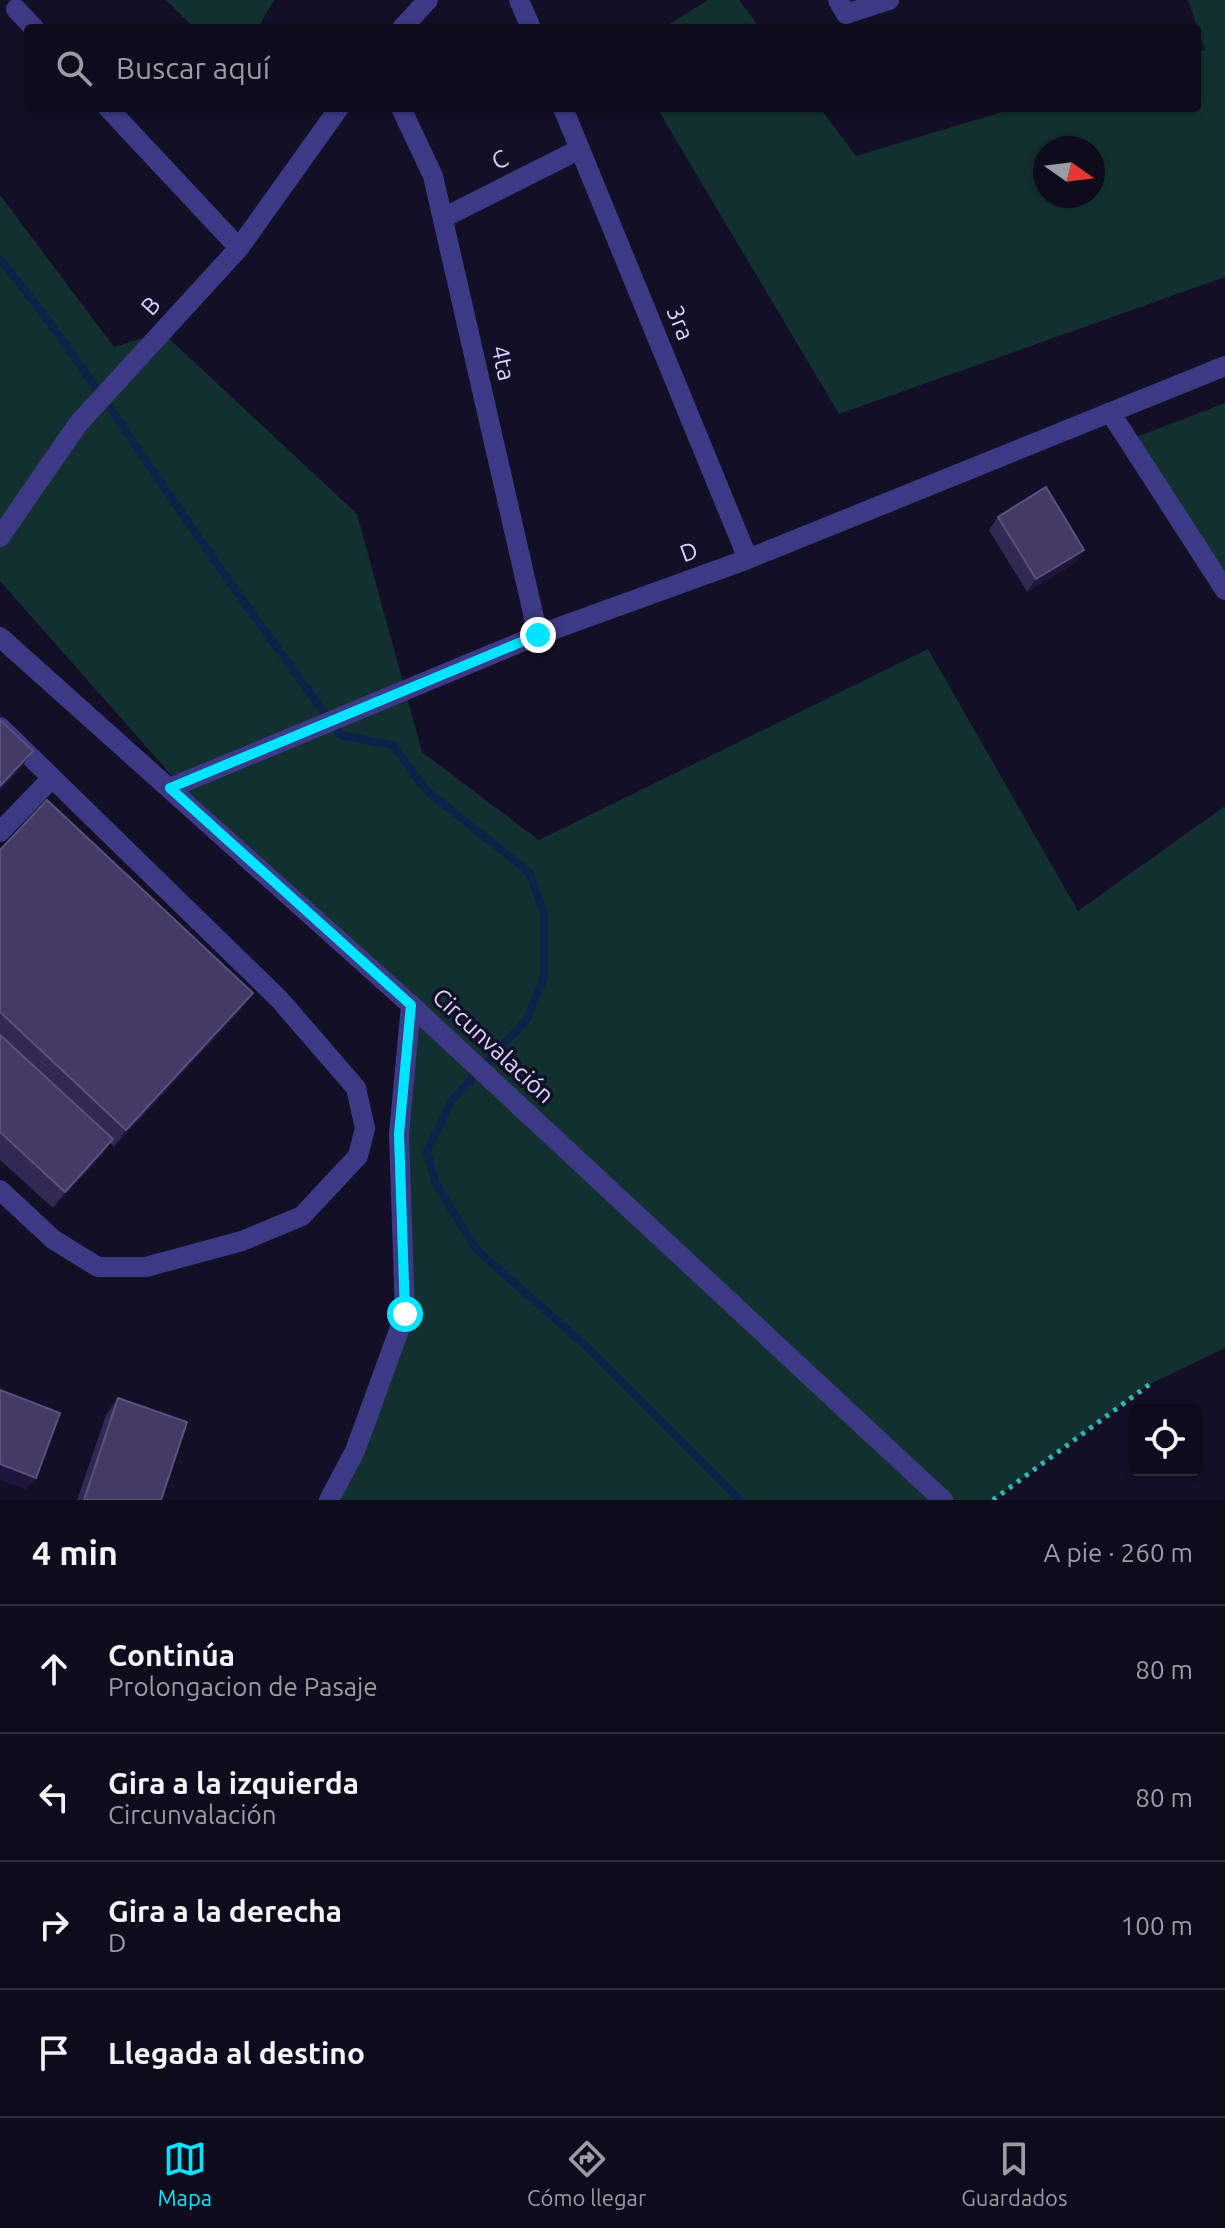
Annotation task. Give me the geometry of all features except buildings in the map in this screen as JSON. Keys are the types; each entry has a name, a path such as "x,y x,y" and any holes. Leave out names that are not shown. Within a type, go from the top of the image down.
{"street":[{"path":"406,24 428,0"},
{"path":"519,0 529,24"},
{"path":"842,7 889,0"},
{"path":"16,9 30,24"},
{"path":"112,112 239,248"},
{"name":"B","path":"0,537 78,424 239,248 336,112"},
{"name":"4ta","path":"403,112 433,176 538,635"},
{"name":"3ra","path":"565,112 748,559"},
{"name":"C","path":"443,218 580,149"},
{"name":"D","path":"170,788 538,635 748,559 1225,366"},
{"path":"1110,412 1225,590"},
{"name":"Circunvalación","path":"0,637 411,1005 943,1500"},
{"path":"0,727 280,1000 356,1088 365,1128 358,1156 302,1216 242,1241 146,1267 98,1267 54,1240 0,1190"},
{"path":"0,832 52,778"},
{"path":"329,1500 355,1451 405,1314 399,1134 411,1005"}],"path":[{"path":"993,1500 1150,1384"}],"green space":[{"path":"166,0 274,0 260,24 190,24"},
{"path":"708,0 739,0 757,24 669,24"},
{"path":"1188,0 1225,0 1225,277 839,414 659,112 823,112 856,156 1002,112 1201,112 1201,52 1205,50 1201,24 1196,24"},
{"path":"0,195 114,347 162,332 357,514 422,752 539,840 928,649 1078,911 1225,806 1225,1348 1150,1384 993,1500 329,1500 405,1313 411,1005 195,802 0,581"},
{"path":"1225,403 1225,589 1131,439"}],"waterway":[{"path":"0,259 76,359 340,735 393,745 426,790 529,872 544,913 544,977 527,1019 452,1100 427,1152 436,1184 477,1250 586,1346 740,1500"}],"route":[{"path":"405,1314 399,1134 411,1005 170,788 538,635"}]}
